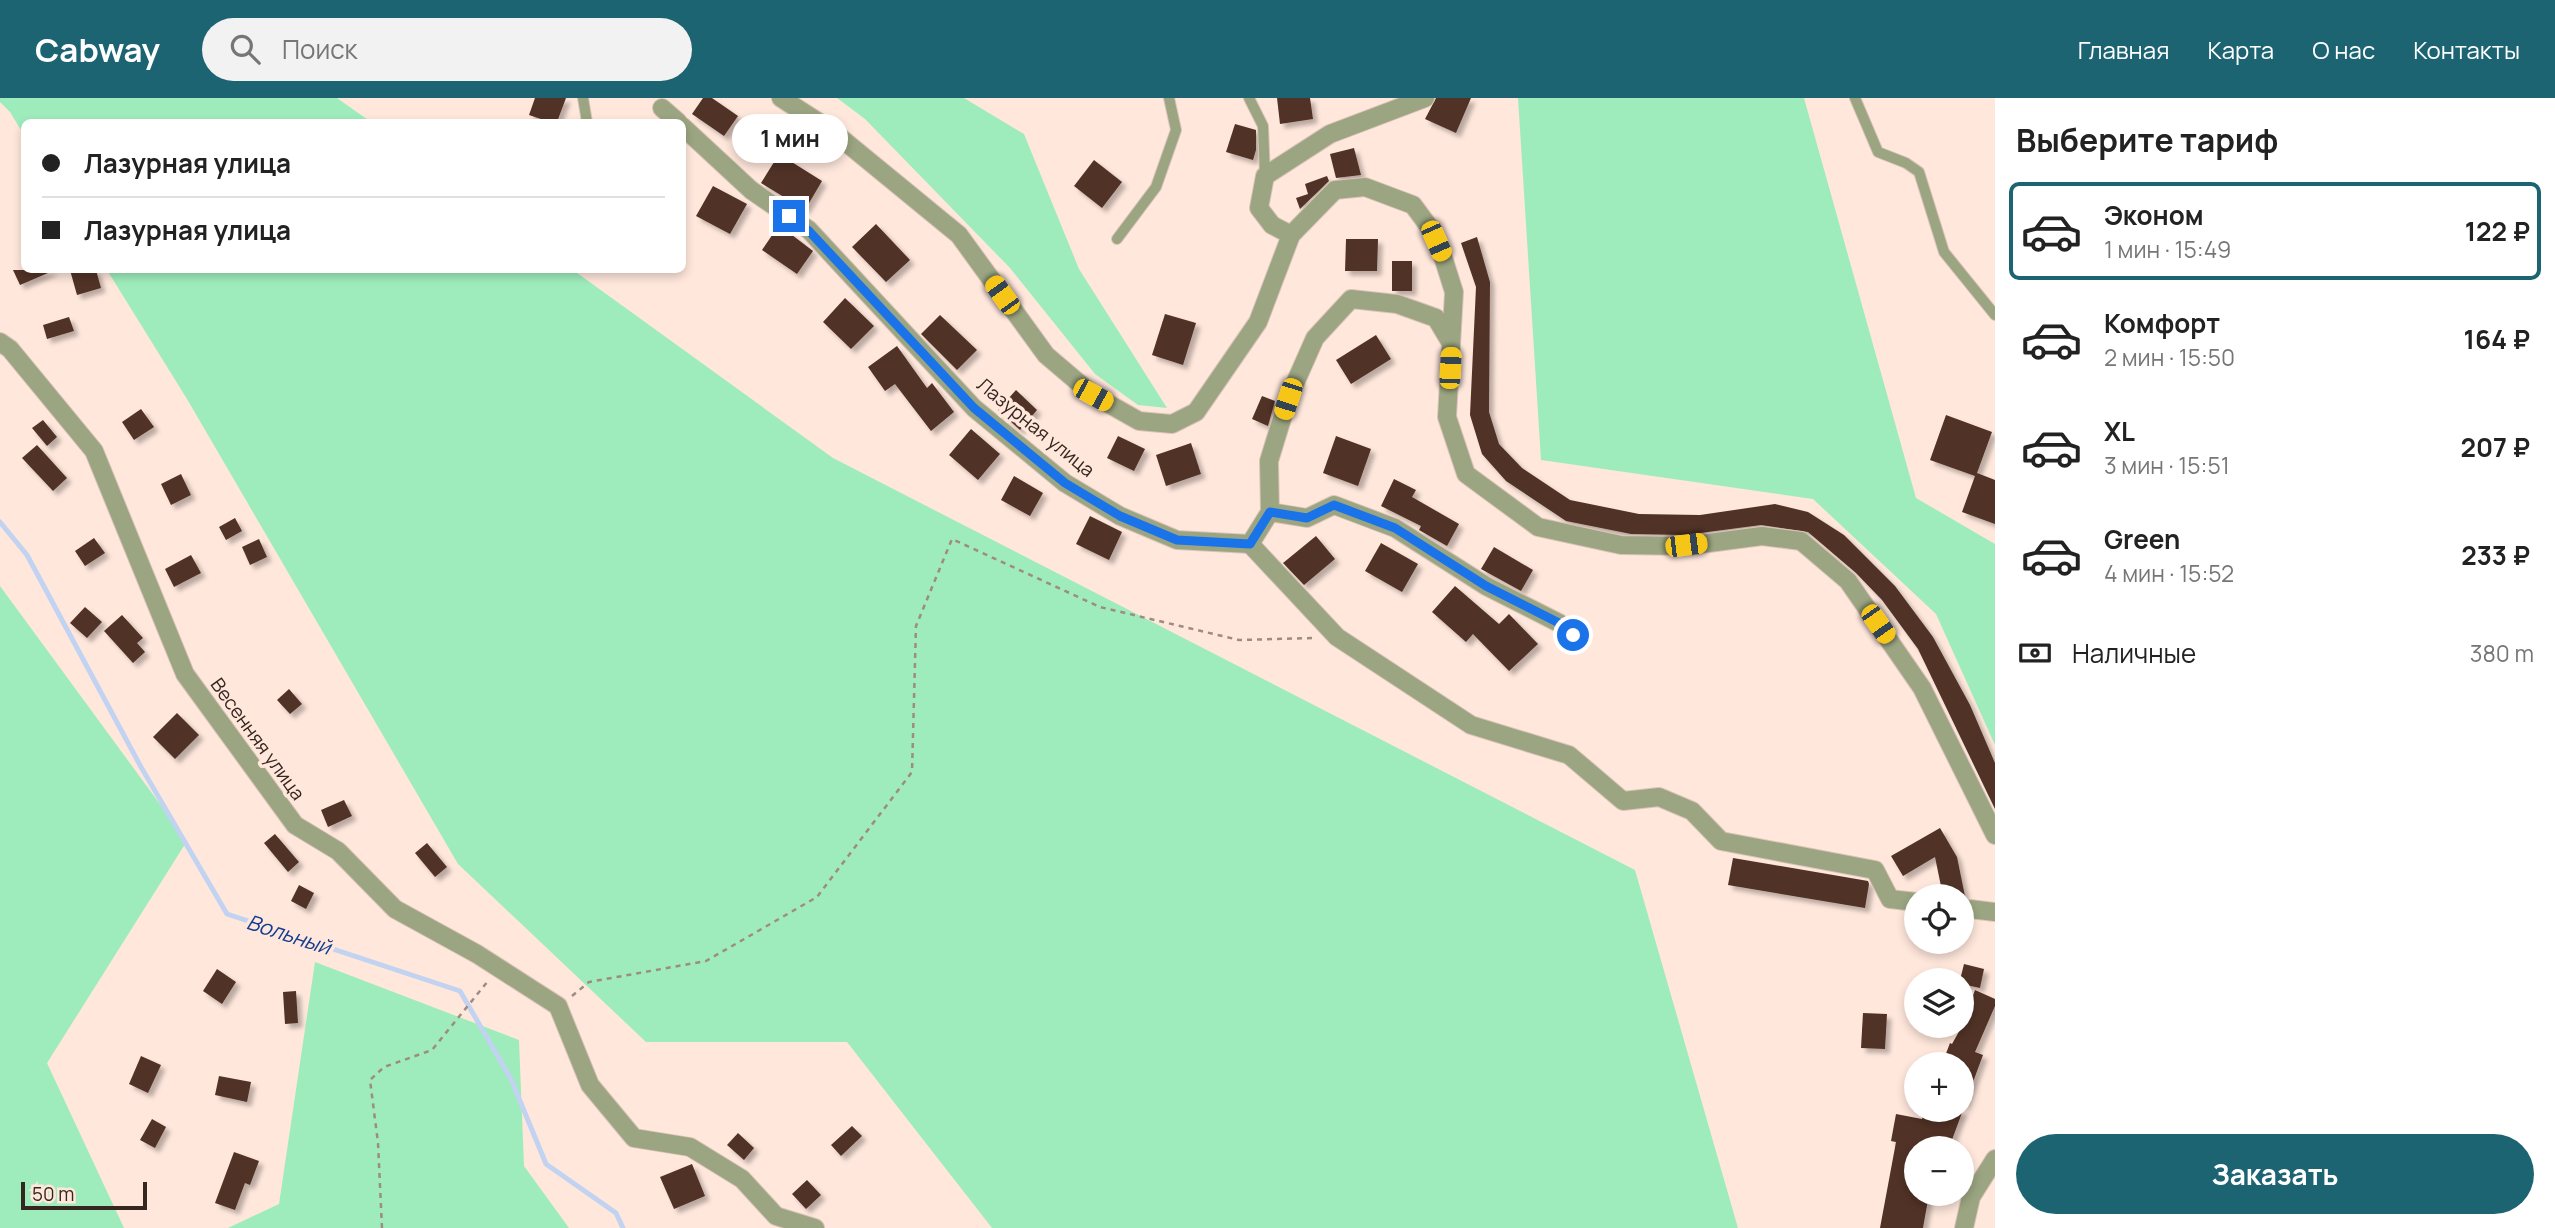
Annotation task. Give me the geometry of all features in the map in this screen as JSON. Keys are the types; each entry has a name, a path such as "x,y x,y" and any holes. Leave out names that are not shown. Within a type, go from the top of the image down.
{"street":[{"path":"781,98 831,130 959,235 1046,355 1093,395 1139,421 1172,424 1196,412 1258,322 1291,235 1335,190 1365,187 1413,205 1430,228 1442,254 1454,292 1447,417 1466,474 1538,527 1621,545 1686,545 1762,536 1801,541 1847,581 1922,688 1995,835"},
{"path":"1291,235 1272,225 1259,208 1265,176 1330,134 1425,98"},
{"path":"662,108 675,119"},
{"name":"Лазурная улица","path":"686,130 751,190 808,230 974,408 1065,483 1120,516 1177,540 1250,544"},
{"path":"1451,343 1436,318 1397,304 1351,299 1315,338 1288,399 1269,461 1270,512 1250,544 1337,637 1471,725 1569,755 1623,801 1659,796 1692,811 1721,841 1875,870 1890,899 1904,901"},
{"name":"Весенняя улица","path":"0,342 10,349 94,452 185,674 295,825 338,851 396,909 477,954 558,1006"},
{"path":"1270,512 1307,518 1334,505 1395,528 1486,586 1559,623 1573,635"},
{"path":"1974,909 1995,912"},
{"path":"558,1006 590,1086 634,1138 690,1147 742,1180 776,1216 815,1228"},
{"path":"1964,1228 1971,1197 1995,1159"}],"lane":[{"path":"583,98 586,119"},
{"path":"1116,239 1156,187 1176,130 1169,98"},
{"path":"1249,98 1263,126 1265,176"},
{"path":"1854,98 1878,152 1906,163 1919,172 1944,252 1995,315"}],"path":[{"path":"558,1006 589,982 706,961 817,897 912,772 916,626 952,539 1100,607 1239,640 1337,637"},
{"path":"382,1228 378,1143 370,1080 384,1067 432,1050 484,989 496,968"}],"green space":[{"path":"0,98 337,98 367,119 21,119 21,130 0,102"},
{"path":"837,98 964,98 1024,134 1079,269 1167,408 1138,405 1095,374 1010,268 865,119"},
{"path":"1518,98 1804,98 1916,498 1995,544 1995,745 1936,614 1813,499 1541,460"},
{"path":"109,273 577,273 833,458 1635,870 1738,1228 992,1228 847,1042 646,1042 458,864 187,399"},
{"path":"0,586 187,841 47,1063 124,1228 0,1228"},
{"path":"315,962 519,1040 524,1166 569,1228 228,1228 279,1204"}],"building":[{"path":"535,98 566,98 558,119 541,119 529,115"},
{"path":"703,98 712,98 738,116 724,136 692,114"},
{"path":"1277,98 1310,98 1313,119 1280,124"},
{"path":"1436,98 1471,98 1456,133 1425,119"},
{"path":"1235,124 1256,130 1253,160 1226,152"},
{"path":"1354,148 1361,175 1336,178 1330,154"},
{"path":"779,154 822,181 805,210 761,183"},
{"path":"1094,160 1122,182 1102,208 1074,186"},
{"path":"1327,176 1329,181 1300,209 1296,198 1308,194 1305,184"},
{"path":"713,186 747,204 730,234 696,216"},
{"path":"876,224 910,260 886,282 852,247"},
{"path":"779,225 813,251 797,274 762,250"},
{"path":"1477,237 1490,282 1489,412 1499,444 1522,468 1570,500 1639,514 1700,515 1775,504 1808,512 1844,535 1895,586 1933,637 1970,705 1995,763 1995,809 1918,649 1882,600 1856,573 1808,532 1761,525 1685,535 1631,534 1566,521 1506,481 1482,454 1470,415 1476,287 1461,243"},
{"path":"1346,239 1378,239 1377,271 1345,271"},
{"path":"1392,261 1412,261 1412,291 1392,291"},
{"path":"13,270 21,270 21,273 48,273 20,285"},
{"path":"71,273 97,273 101,288 77,295"},
{"path":"845,298 874,326 851,349 823,322"},
{"path":"1165,314 1196,323 1183,365 1152,355"},
{"path":"940,315 977,350 957,370 921,334"},
{"path":"69,317 74,331 47,339 43,325"},
{"path":"1376,335 1391,359 1351,384 1336,360"},
{"path":"897,346 927,388 932,383 954,412 931,431 895,384 885,391 868,367"},
{"path":"1016,390 1037,410 1020,430 998,410"},
{"path":"1262,396 1275,401 1268,426 1252,419"},
{"path":"141,409 154,427 134,440 122,422"},
{"path":"1946,415 1992,432 1977,473 1995,480 1995,524 1962,512 1975,476 1930,460"},
{"path":"43,420 57,437 47,446 32,428"},
{"path":"971,429 1000,454 978,480 949,455"},
{"path":"1118,436 1145,449 1134,471 1107,458"},
{"path":"1336,436 1371,449 1358,486 1323,473"},
{"path":"1191,443 1201,474 1166,486 1156,455"},
{"path":"37,445 67,478 53,491 22,458"},
{"path":"181,474 191,495 171,505 161,484"},
{"path":"1014,476 1043,493 1030,516 1001,500"},
{"path":"1394,479 1416,490 1412,497 1459,524 1447,546 1419,530 1421,526 1381,506"},
{"path":"1090,516 1122,532 1109,560 1076,544"},
{"path":"235,518 242,531 226,540 219,527"},
{"path":"1316,536 1335,559 1304,585 1283,563"},
{"path":"94,538 105,553 85,566 75,551"},
{"path":"259,539 267,557 250,565 242,547"},
{"path":"1381,543 1418,564 1402,592 1365,571"},
{"path":"1494,547 1533,570 1521,591 1481,569"},
{"path":"191,555 201,573 174,587 165,569"},
{"path":"1455,586 1499,624 1509,614 1538,644 1509,671 1473,634 1466,642 1432,612"},
{"path":"85,607 102,622 87,638 70,623"},
{"path":"122,615 143,638 137,643 145,652 133,663 104,631"},
{"path":"289,689 302,704 290,714 277,700"},
{"path":"177,713 199,735 175,759 153,737"},
{"path":"344,800 352,816 328,827 321,810"},
{"path":"1940,828 1957,857 1963,884 1941,884 1935,857 1903,876 1891,856"},
{"path":"275,834 299,862 288,872 264,843"},
{"path":"427,843 447,867 435,877 415,853"},
{"path":"1733,858 1868,881 1865,908 1728,885"},
{"path":"299,885 314,893 306,909 291,901"},
{"path":"1964,964 1984,969 1980,988 1974,987 1974,968 1963,968"},
{"path":"217,969 236,982 222,1004 203,991"},
{"path":"1975,990 1995,999 1995,1006 1975,1052 1983,1055 1974,1079 1974,1052 1947,1052 1955,1038 1974,1038"},
{"path":"296,991 298,1023 285,1024 283,992"},
{"path":"1863,1013 1887,1014 1885,1049 1861,1048"},
{"path":"141,1056 161,1065 148,1093 129,1084"},
{"path":"219,1076 251,1082 247,1102 215,1095"},
{"path":"1896,1114 1904,1116 1904,1122 1959,1122 1953,1136 1904,1136 1904,1206 1927,1206 1923,1228 1880,1228 1896,1142 1891,1141"},
{"path":"152,1119 166,1127 155,1148 140,1140"},
{"path":"852,1126 862,1136 841,1156 831,1145"},
{"path":"738,1133 754,1148 744,1160 727,1145"},
{"path":"234,1152 259,1161 250,1185 245,1183 235,1210 215,1203"},
{"path":"692,1164 705,1196 674,1209 660,1177"},
{"path":"807,1180 821,1195 806,1209 792,1194"}],"waterway":[{"name":"Вольный","path":"0,522 27,555 141,767 227,914 460,991 511,1079 546,1164 616,1213 623,1228"}],"route":[{"path":"789,216 808,230 974,408 1065,483 1120,516 1177,540 1250,544 1270,512 1307,518 1334,505 1395,528 1486,586 1559,623 1573,635"}]}
